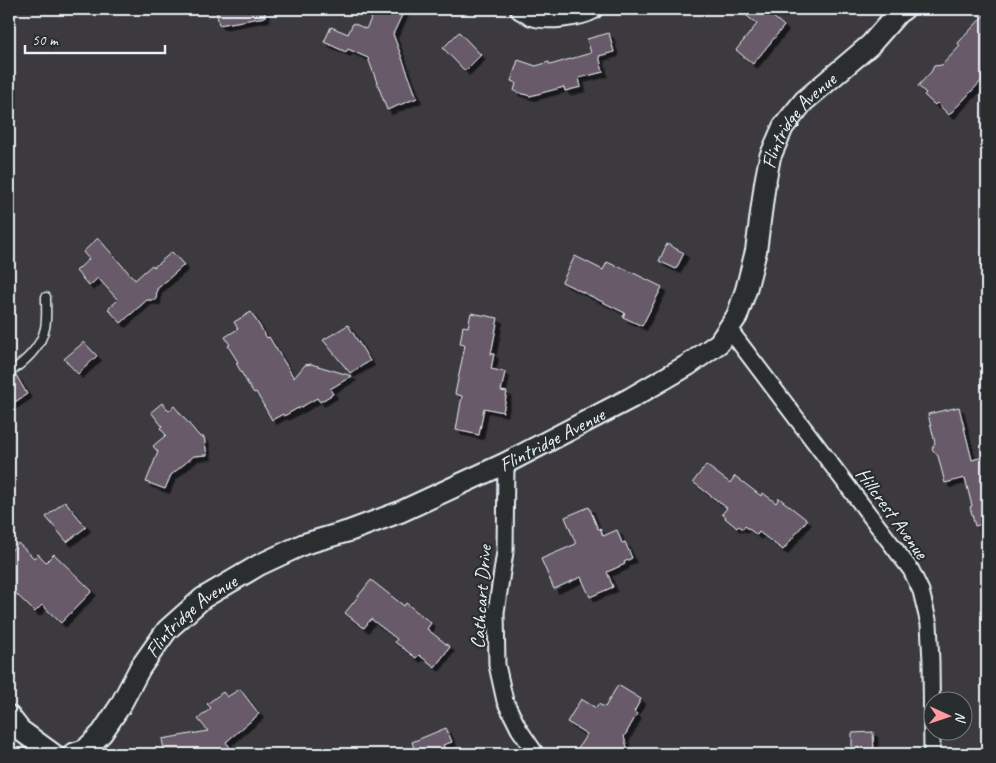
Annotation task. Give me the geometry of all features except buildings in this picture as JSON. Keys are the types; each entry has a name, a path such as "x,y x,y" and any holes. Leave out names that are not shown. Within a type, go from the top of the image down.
{"street":[{"path":"521,9 534,15 563,17 592,9"},
{"name":"Flintridge Avenue","path":"73,754 85,750 102,733 120,706 140,668 167,630 203,598 259,565 304,544 348,531 400,512 506,463 631,398 688,365 719,343 737,316 746,290 756,251 770,157 783,128 804,101 870,45 898,13 904,9"},
{"name":"Hillcrest Avenue","path":"729,329 911,570 921,591 929,624 932,754"},
{"name":"Cathcart Drive","path":"506,463 504,552 496,612 497,665 505,701 518,730 536,754"},
{"path":"9,716 20,730 53,754"}],"lane":[{"path":"9,373 19,366 38,346 45,328 46,297"}]}
